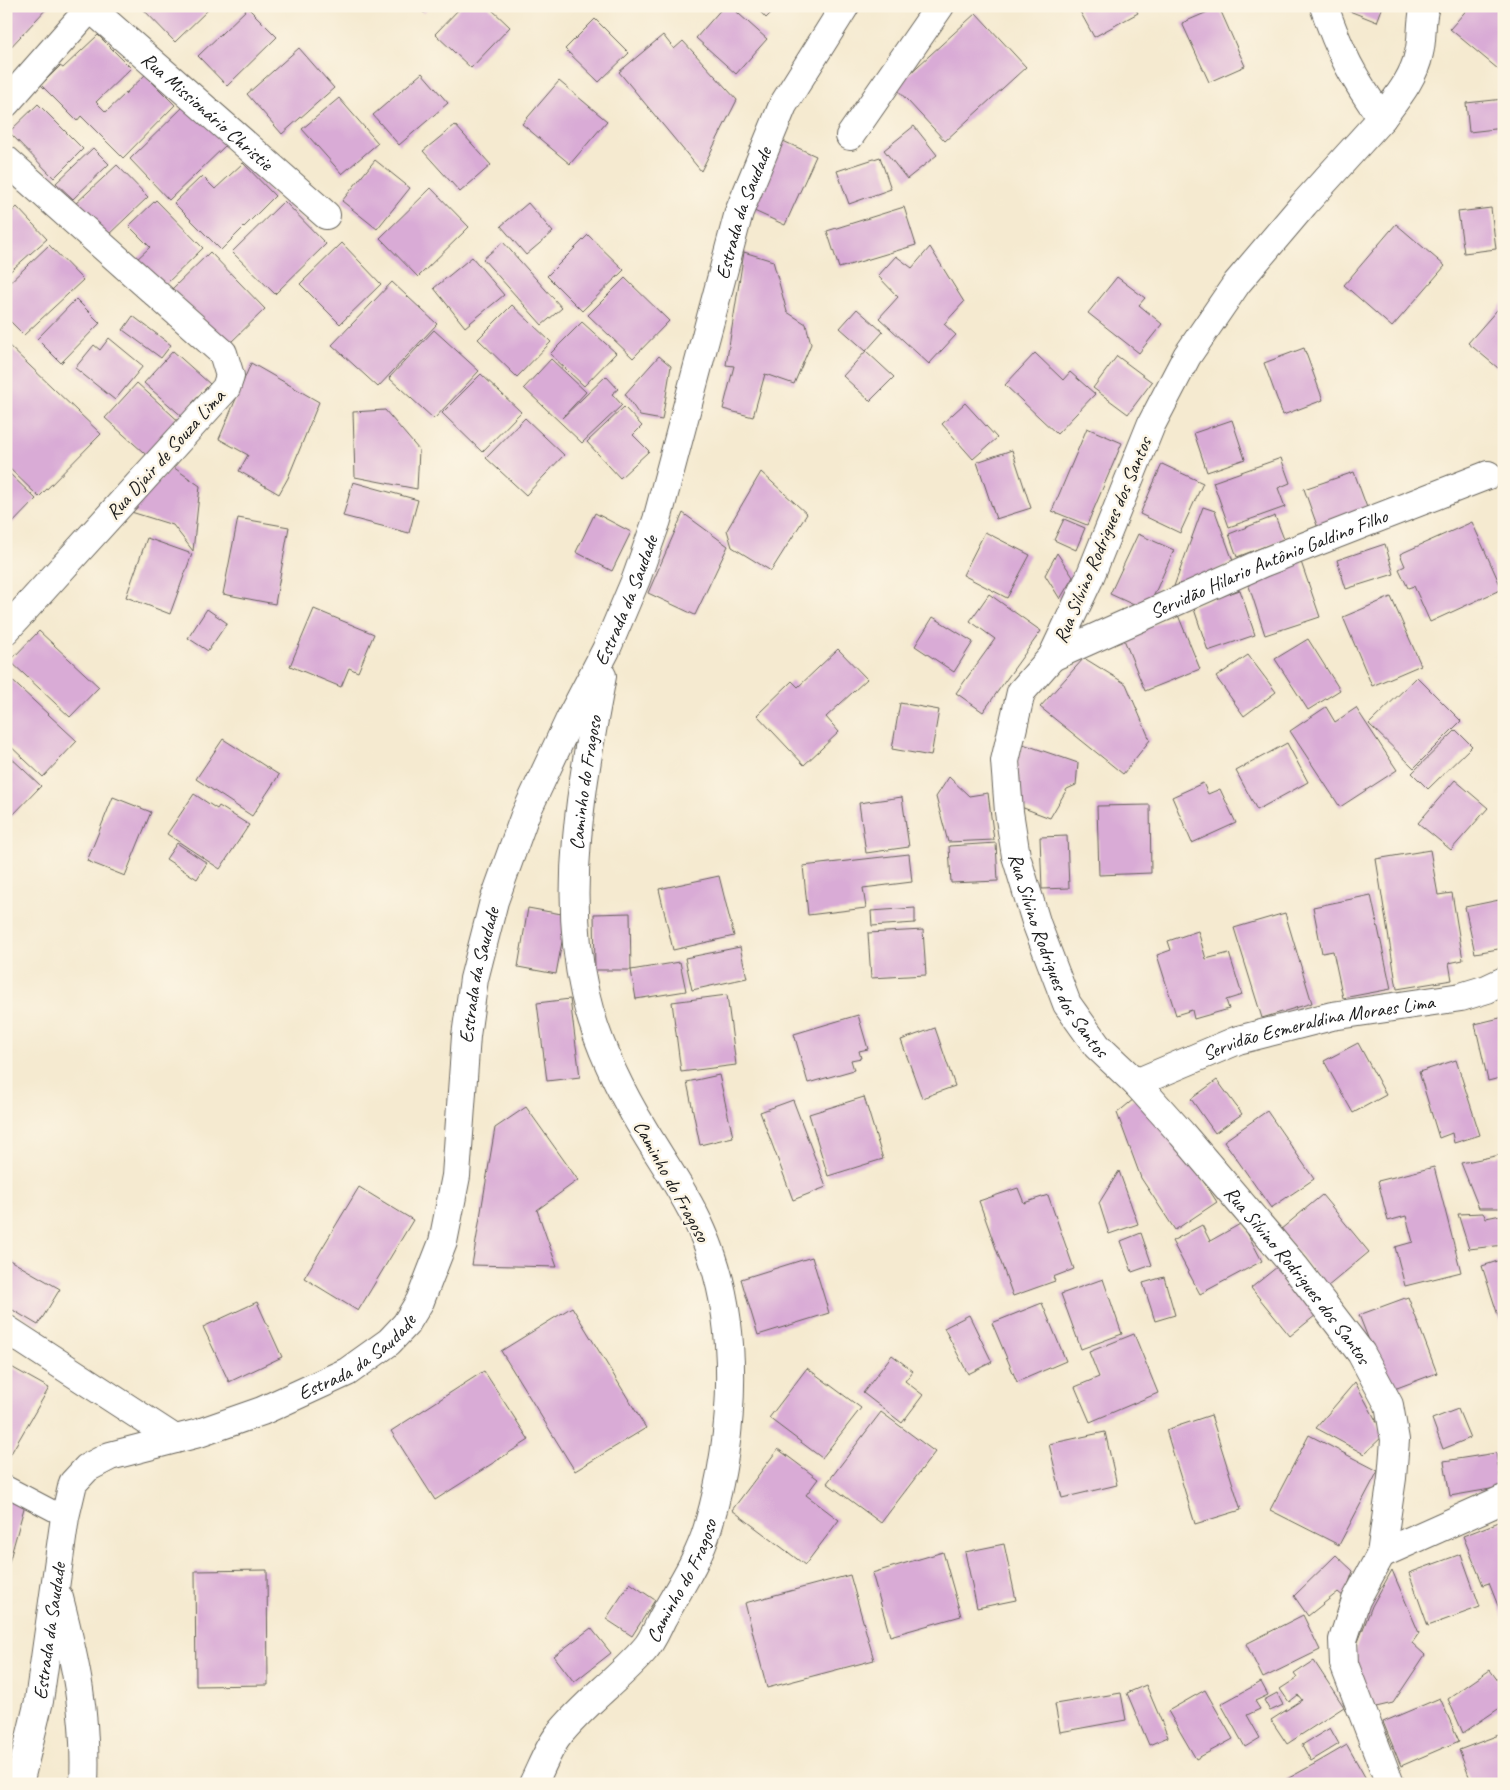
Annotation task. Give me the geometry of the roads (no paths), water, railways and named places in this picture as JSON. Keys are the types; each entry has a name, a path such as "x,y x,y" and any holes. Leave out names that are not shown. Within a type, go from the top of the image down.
{"street":[{"name":"Estrada da Saudade","path":"20,1784 39,1701 64,1517 74,1483 87,1468 110,1456 175,1439 262,1411 347,1372 389,1342 406,1324 420,1301 443,1242 456,1176 466,1036 474,979 494,901 525,815 570,719 606,650 636,579 657,520 740,212 783,105 846,6"},
{"path":"850,136 940,6"},
{"path":"1324,6 1337,45 1359,87 1382,118"},
{"name":"Rua Silvino Rodrigues dos Santos","path":"1390,1784 1344,1664 1342,1640 1356,1600 1381,1554 1392,1478 1395,1440 1388,1406 1361,1353 1346,1331 1233,1194 1136,1082 1098,1046 1067,1004 1037,925 1016,856 1009,812 1005,761 1021,692 1052,657 1089,579 1151,425 1187,356 1237,283 1304,204 1382,118 1406,85 1419,53 1422,16 1425,6"},
{"path":"6,103 89,7"},
{"name":"Rua Missionário Christie","path":"89,7 326,215"},
{"name":"Rua Djair de Souza Lima","path":"6,160 223,353 230,376 226,388 6,630"},
{"name":"Servidão Hilario Antônio Galdino Filho","path":"1052,657 1262,563 1488,475"},
{"name":"Caminho do Fragoso","path":"533,1784 557,1737 646,1648 681,1586 708,1530 723,1459 730,1387 729,1333 721,1289 703,1232 616,1080 599,1038 585,993 576,930 576,865 585,769 606,650"},
{"name":"Servidão Esmeraldina Moraes Lima","path":"1136,1082 1238,1040 1332,1016 1461,997 1487,989 1504,980"},
{"path":"6,1329 175,1439"},
{"path":"1381,1554 1504,1499"},
{"path":"56,1587 74,1655 82,1699 84,1784"}],"lane":[{"path":"6,1486 64,1517"}]}
